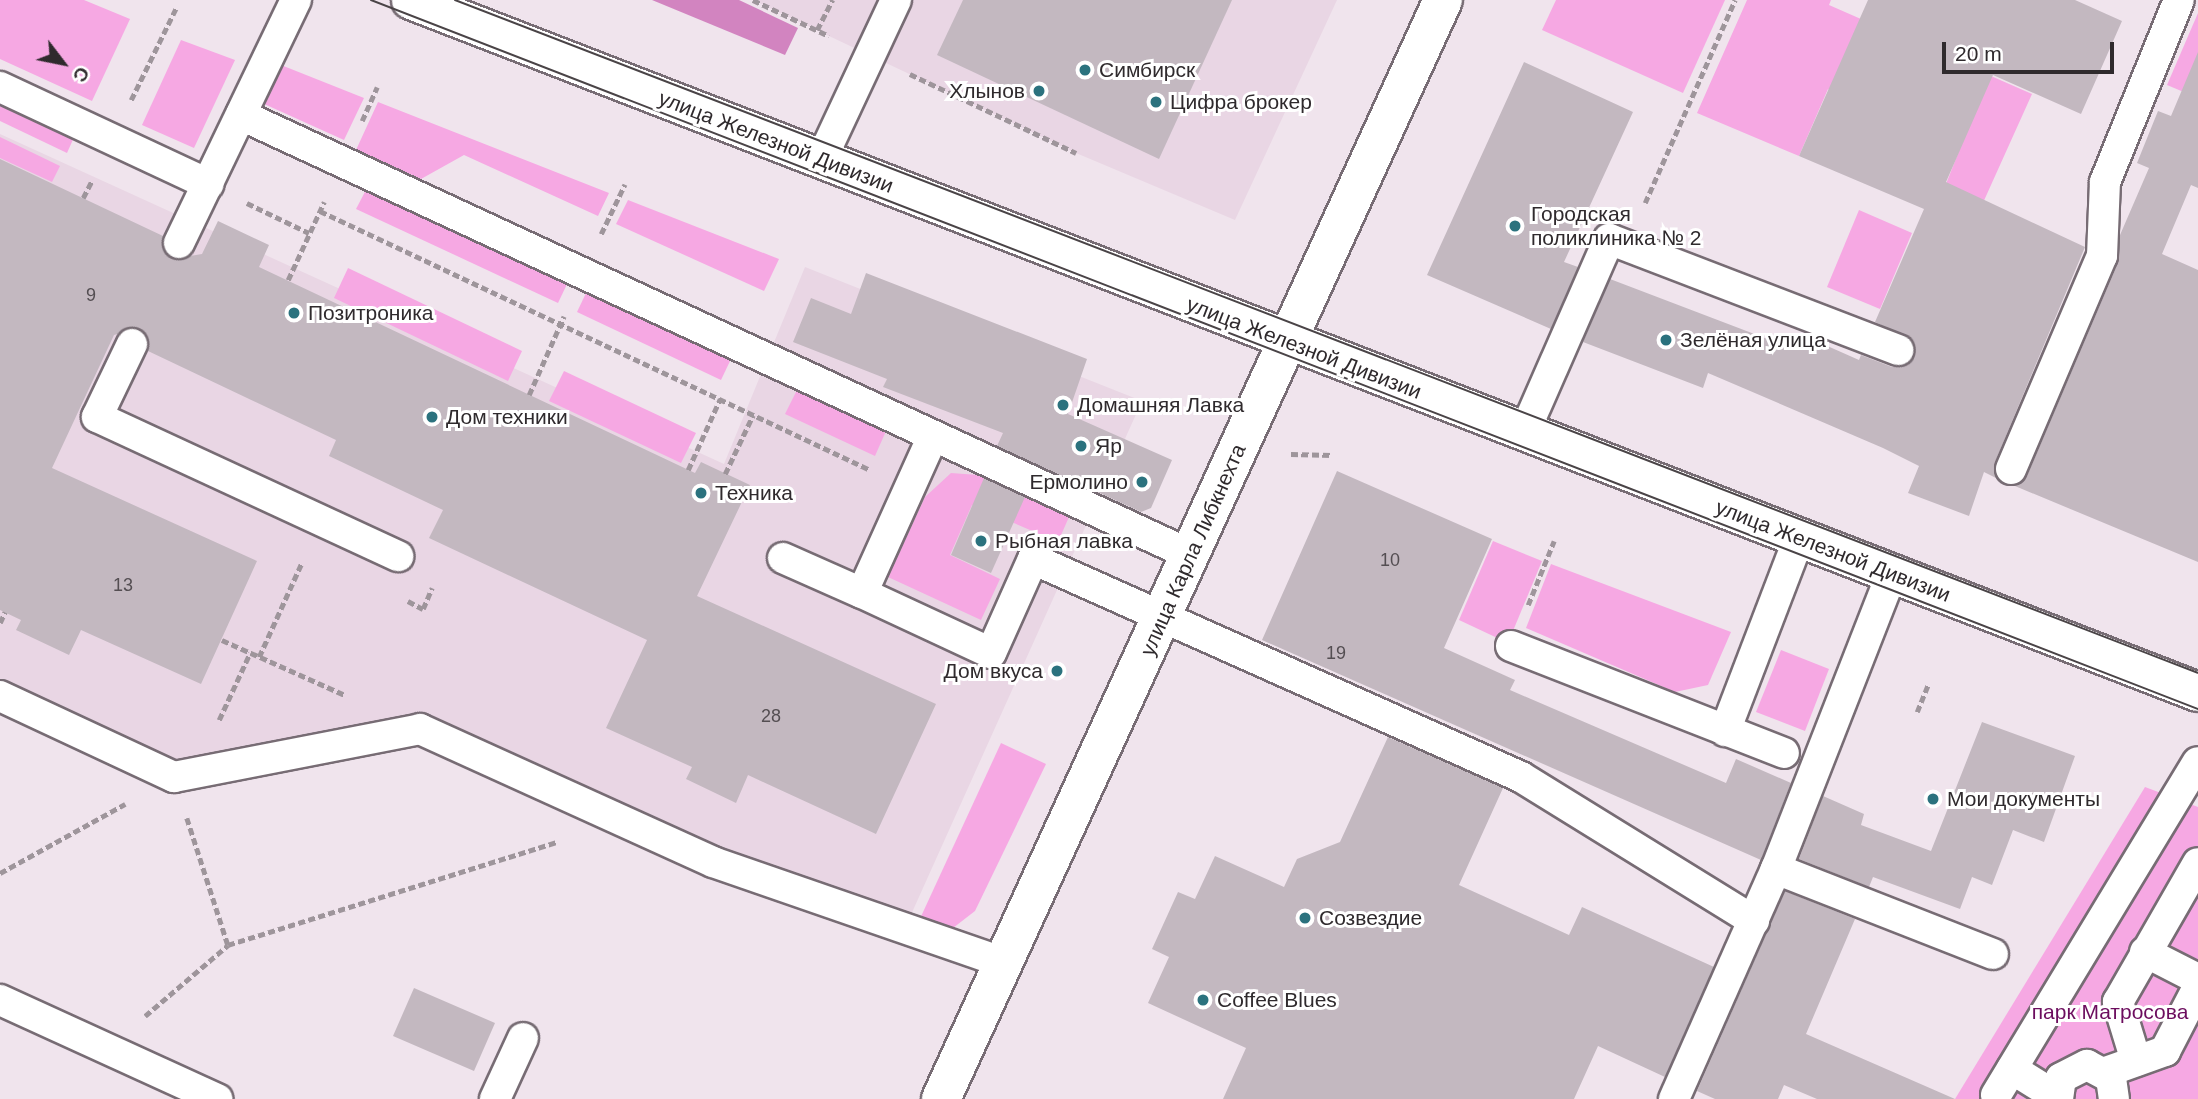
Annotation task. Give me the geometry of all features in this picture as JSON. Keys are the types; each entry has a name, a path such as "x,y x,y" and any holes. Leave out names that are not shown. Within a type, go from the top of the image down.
{"street":[{"name":"улица Железной Дивизии","path":"411,0 1287,342 2198,692"},
{"name":"улица Карла Либкнехта","path":"941,1099 1443,0"}],"lane":[{"path":"179,243 296,0"},
{"path":"821,160 896,0"},
{"path":"2011,470 2102,257 2105,182 2179,0"},
{"path":"0,87 208,184"},
{"path":"241,115 1191,555"},
{"path":"1524,433 1609,239 1898,350"},
{"path":"132,344 97,416 398,556"},
{"path":"862,593 933,436"},
{"path":"1725,730 1799,538"},
{"path":"783,558 991,653 1033,559 1521,776 1754,921"},
{"path":"1674,1099 1776,869 1892,573"},
{"path":"1511,646 1784,753"},
{"path":"0,696 185,775 420,729 713,862 1004,963"},
{"path":"1996,1095 2198,762"},
{"path":"2136,1061 2118,1002 2198,863"},
{"path":"1776,869 1993,954"},
{"path":"2145,952 2198,979"},
{"path":"2012,1069 2058,1098 2061,1078 2077,1066 2110,1086 2136,1061 2172,1044 2198,987"},
{"path":"0,1000 217,1099"},
{"path":"495,1099 523,1038"}],"path":[{"path":"753,0 1076,153"},
{"path":"817,30 832,0"},
{"path":"1626,246 1735,0"},
{"path":"111,140 176,8"},
{"path":"83,198 94,174"},
{"path":"208,184 309,233"},
{"path":"529,395 625,184"},
{"path":"288,280 320,211 910,489"},
{"path":"688,470 720,399"},
{"path":"725,474 753,415"},
{"path":"1279,453 1332,455"},
{"path":"1511,646 1555,541"},
{"path":"259,657 301,565"},
{"path":"0,623 5,612"},
{"path":"222,640 420,729"},
{"path":"0,873 185,775 250,653"},
{"path":"1917,712 1928,685"},
{"path":"185,775 228,946"},
{"path":"107,1049 228,946 492,866 618,818"}],"shaded area":[{"path":"652,0 739,0 798,28 785,55"},
{"path":"753,0 1337,0 1235,220 1076,153"},
{"path":"0,134 724,464 805,267 1142,401 905,928 420,729 195,772 0,696"}],"green space":[{"path":"0,0 84,0 130,19 92,101 0,59"},
{"path":"1556,0 1725,0 1683,93 1542,30"},
{"path":"1747,0 1831,0 1829,5 2032,94 1982,205 1944,189 1961,146 1828,89 1799,156 1697,113"},
{"path":"2198,13 2198,98 2167,85"},
{"path":"181,40 235,60 194,148 142,125"},
{"path":"281,65 364,98 344,140 262,103"},
{"path":"0,99 75,135 67,153 0,121"},
{"path":"378,102 609,193 598,216 464,155 421,179 356,150"},
{"path":"0,137 60,166 52,182 0,158"},
{"path":"367,188 568,282 558,303 356,209"},
{"path":"628,200 779,259 764,291 616,224"},
{"path":"1859,210 1912,233 1880,309 1827,287"},
{"path":"348,268 522,351 508,381 334,298"},
{"path":"587,291 731,359 721,380 577,312"},
{"path":"564,371 696,433 681,463 549,401"},
{"path":"797,390 886,431 875,456 785,414"},
{"path":"951,473 978,475 1069,517 1058,542 972,505 950,555 1000,579 981,620 888,577 925,497"},
{"path":"1493,541 1542,561 1508,643 1459,620"},
{"path":"1551,564 1731,632 1708,685 1675,692 1526,628"},
{"path":"1781,650 1829,669 1805,731 1756,712"},
{"path":"1001,743 1046,764 975,911 953,928 918,923"},
{"name":"парк Матросова","path":"2145,787 2198,807 2198,1099 1955,1099"}],"building":[{"name":"Симбирск","path":"963,0 1232,0 1159,159 937,55"},
{"path":"1868,0 2075,0 2122,21 2081,114 1993,75 1946,182 2085,247 1995,462 1996,478 1984,472 1969,516 1908,493 1919,466 1883,448 1708,373 1703,388 1583,342 1610,279 1791,348 1798,333 1859,360 1861,355 1892,367 1909,363 1911,339 1875,322 1924,209 1799,156"},
{"path":"2198,52 2198,188 2191,185 2162,254 2198,270 2198,562 2015,486 2027,476 2118,263 2120,235 2149,168 2137,163 2158,111 2171,116"},
{"name":"Городская поликлиника № 2","path":"1524,62 1633,112 1564,262 1578,267 1551,329 1427,275"},
{"path":"0,159 163,236 172,259 202,254 218,221 269,245 259,267 695,473 701,462 750,485 697,596 936,704 876,834 748,775 736,803 686,779 692,767 606,728 647,640 429,538 443,510 329,456 336,440 148,351 147,335 139,328 114,335 52,468 257,561 201,684 81,630 69,655 16,630 21,620 0,610"},
{"path":"866,273 1087,359 1068,414 1172,460 1151,508 1141,512 997,446 1003,433 883,387 887,379 793,342 811,298 851,314"},
{"path":"1337,471 1492,539 1444,648 1515,680 1510,690 1726,783 1736,759 1791,783 1761,860 1262,640"},
{"path":"984,478 1025,497 991,573 951,555"},
{"path":"1982,722 2075,756 2044,842 2013,830 1992,885 1972,877 1960,909 1873,877 1869,887 1799,859 1823,796 1864,814 1861,825 1931,851"},
{"name":"Созвездие","path":"1388,737 1503,788 1459,885 1569,935 1582,907 1714,967 1665,1077 1598,1046 1574,1099 1223,1099 1246,1048 1148,1003 1169,957 1152,949 1178,892 1195,899 1215,856 1284,887 1297,859 1340,842"},
{"path":"1785,891 1855,919 1806,1034 1955,1099 1817,1099 1784,1085 1778,1099 1715,1099 1697,1091"},
{"path":"414,988 495,1023 474,1071 393,1036"}],"tram line":[{"path":"371,0 2198,709"},
{"path":"455,0 2198,673"}],"place":[{"name":"Симбирск","path":"1085,70"},
{"name":"Хлынов","path":"1039,91"},
{"name":"Цифра брокер","path":"1156,102"},
{"name":"Городская поликлиника № 2","path":"1515,226"},
{"name":"Позитроника","path":"294,313"},
{"name":"Зелёная улица","path":"1666,340"},
{"name":"Домашняя Лавка","path":"1063,405"},
{"name":"Дом техники","path":"432,417"},
{"name":"Яр","path":"1081,446"},
{"name":"Ермолино","path":"1142,482"},
{"name":"Техника","path":"701,493"},
{"name":"Рыбная лавка","path":"981,541"},
{"name":"Дом вкуса","path":"1057,671"},
{"name":"Мои документы","path":"1933,799"},
{"name":"Созвездие","path":"1305,918"},
{"name":"Coffee Blues","path":"1203,1000"}]}
